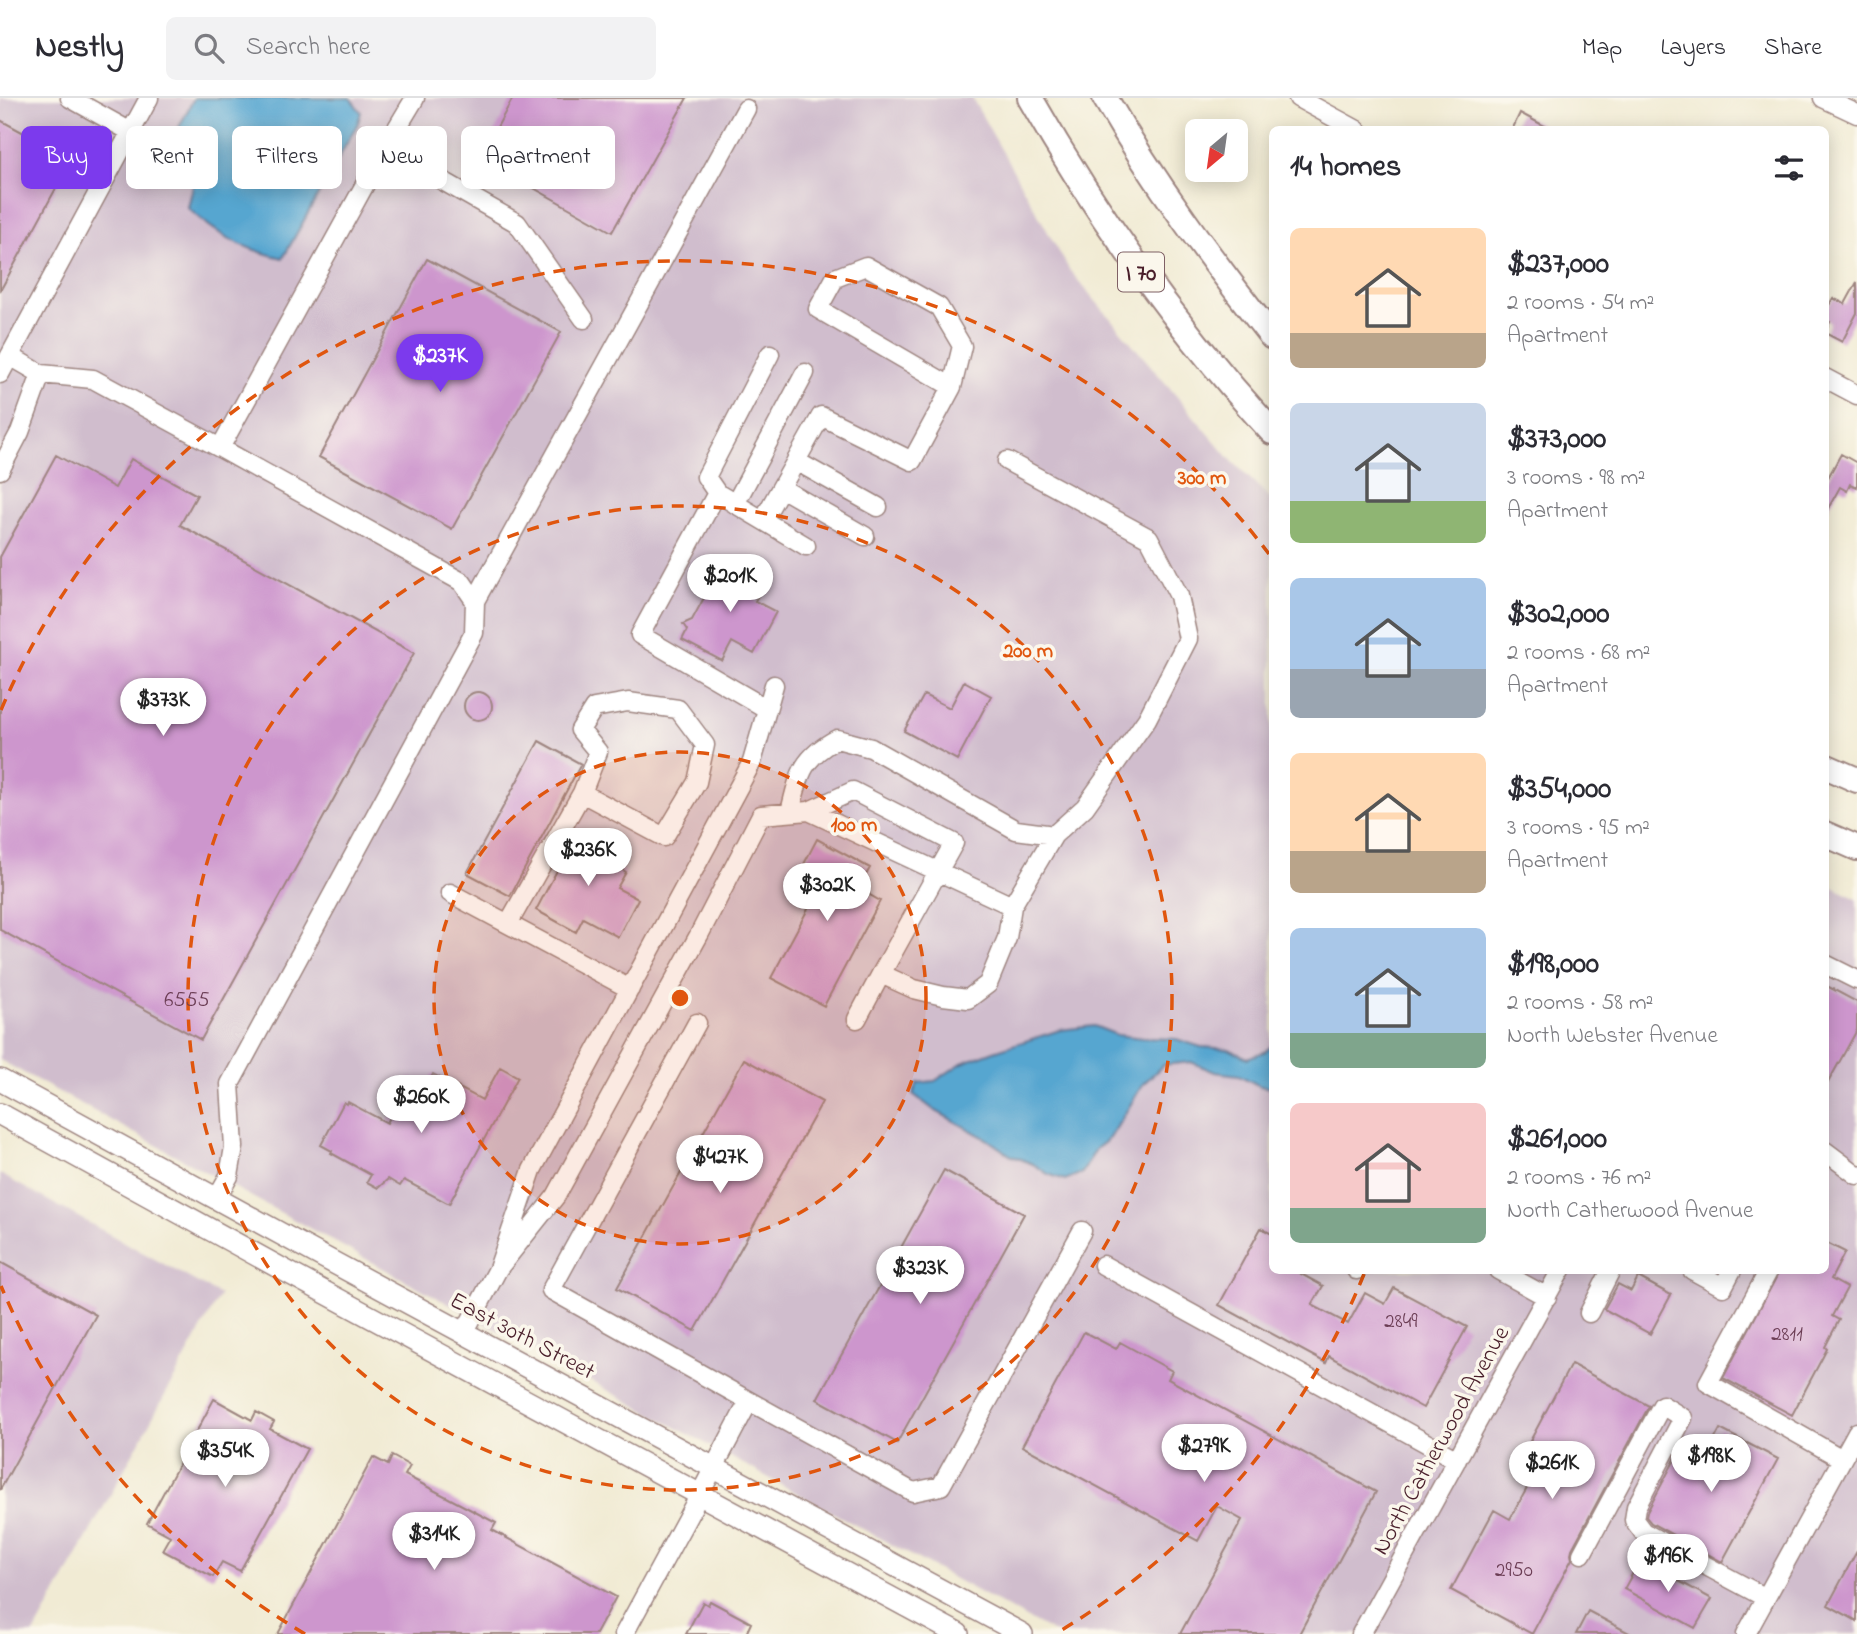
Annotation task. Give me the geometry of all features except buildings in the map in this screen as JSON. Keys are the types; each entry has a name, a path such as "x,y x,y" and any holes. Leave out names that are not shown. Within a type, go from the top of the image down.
{"highway":[{"name":"I 70","path":"1030,98 1072,168 1134,261 1200,349 1269,429"},
{"name":"I 70","path":"1105,98 1159,186 1215,265 1269,333"},
{"path":"1829,768 1857,780"},
{"path":"1829,836 1857,848"}],"main road":[{"name":"East 30th Street","path":"0,1080 1021,1634"},
{"path":"0,1114 958,1634"},
{"path":"202,1225 216,1199"}],"street":[{"path":"70,98 126,129"},
{"path":"134,126 149,98"},
{"path":"398,126 415,98"},
{"path":"1297,98 1350,126"},
{"path":"1822,98 1857,114"},
{"path":"216,1199 229,1176 233,1147 230,1084 474,633 475,601 746,109"},
{"path":"0,374 126,141"},
{"path":"447,184 517,223 584,319"},
{"path":"220,448 362,189"},
{"path":"763,520 821,416 912,461 952,387 962,346 939,307 866,266 835,278 818,309 952,387"},
{"path":"769,354 706,477 717,493 806,546"},
{"path":"9,356 41,374 93,379 462,582 475,601"},
{"path":"735,504 805,373"},
{"path":"0,470 20,432 41,374"},
{"path":"1829,380 1856,393"},
{"path":"796,461 878,507"},
{"path":"881,974 914,989 968,999 988,984 1007,938 1012,906 1054,835 1085,807 1147,719 1188,639 1179,596 1149,538 1007,461"},
{"path":"781,488 865,536"},
{"path":"717,493 640,635 767,709"},
{"path":"464,1333 498,1269 532,1170 752,762 774,685"},
{"path":"508,924 582,793 598,752 580,730 594,708 628,702 678,709 705,745 697,782 664,837 582,793"},
{"path":"790,813 801,771 819,748 837,739 871,748 1016,830 1054,835"},
{"path":"498,1269 556,1196 699,935 761,815 809,811 853,791 954,843 857,1019"},
{"path":"809,811 1012,906"},
{"path":"450,893 630,989"},
{"path":"1829,966 1857,980"},
{"path":"697,1023 551,1290 913,1492 941,1486 1082,1231"},
{"path":"1829,1158 1857,1175"},
{"path":"1102,1265 1457,1460"},
{"path":"1505,1274 1547,1297"},
{"name":"North Catherwood Avenue","path":"1362,1634 1559,1274"},
{"path":"1589,1312 1609,1274"},
{"path":"1699,1274 1723,1287 1730,1274"},
{"path":"1767,1274 1708,1383 1842,1459"},
{"path":"624,1634 749,1401"},
{"path":"1582,1554 1662,1405 1683,1418 1636,1507 1634,1520 1643,1532 1766,1598"},
{"path":"1746,1634 1857,1432"}],"shaded area":[{"path":"0,98 972,98 1070,271 1231,460 1269,497 1269,1274 1829,1274 1829,885 1857,899 1857,1634 1056,1634 0,1060"},
{"path":"0,1174 220,1295 34,1634 0,1634"}],"water":[{"path":"194,98 350,98 361,112 342,152 342,126 232,126 232,189 321,189 283,258 232,240 188,208 192,189 218,189 218,126 180,126"},
{"path":"1094,1026 1117,1035 1176,1039 1201,1047 1229,1049 1247,1058 1269,1048 1269,1088 1239,1075 1215,1072 1191,1062 1163,1065 1143,1084 1110,1138 1096,1149 1082,1173 1065,1180 1010,1155 934,1110 913,1094 918,1083 935,1081 962,1063 1060,1030"}]}
